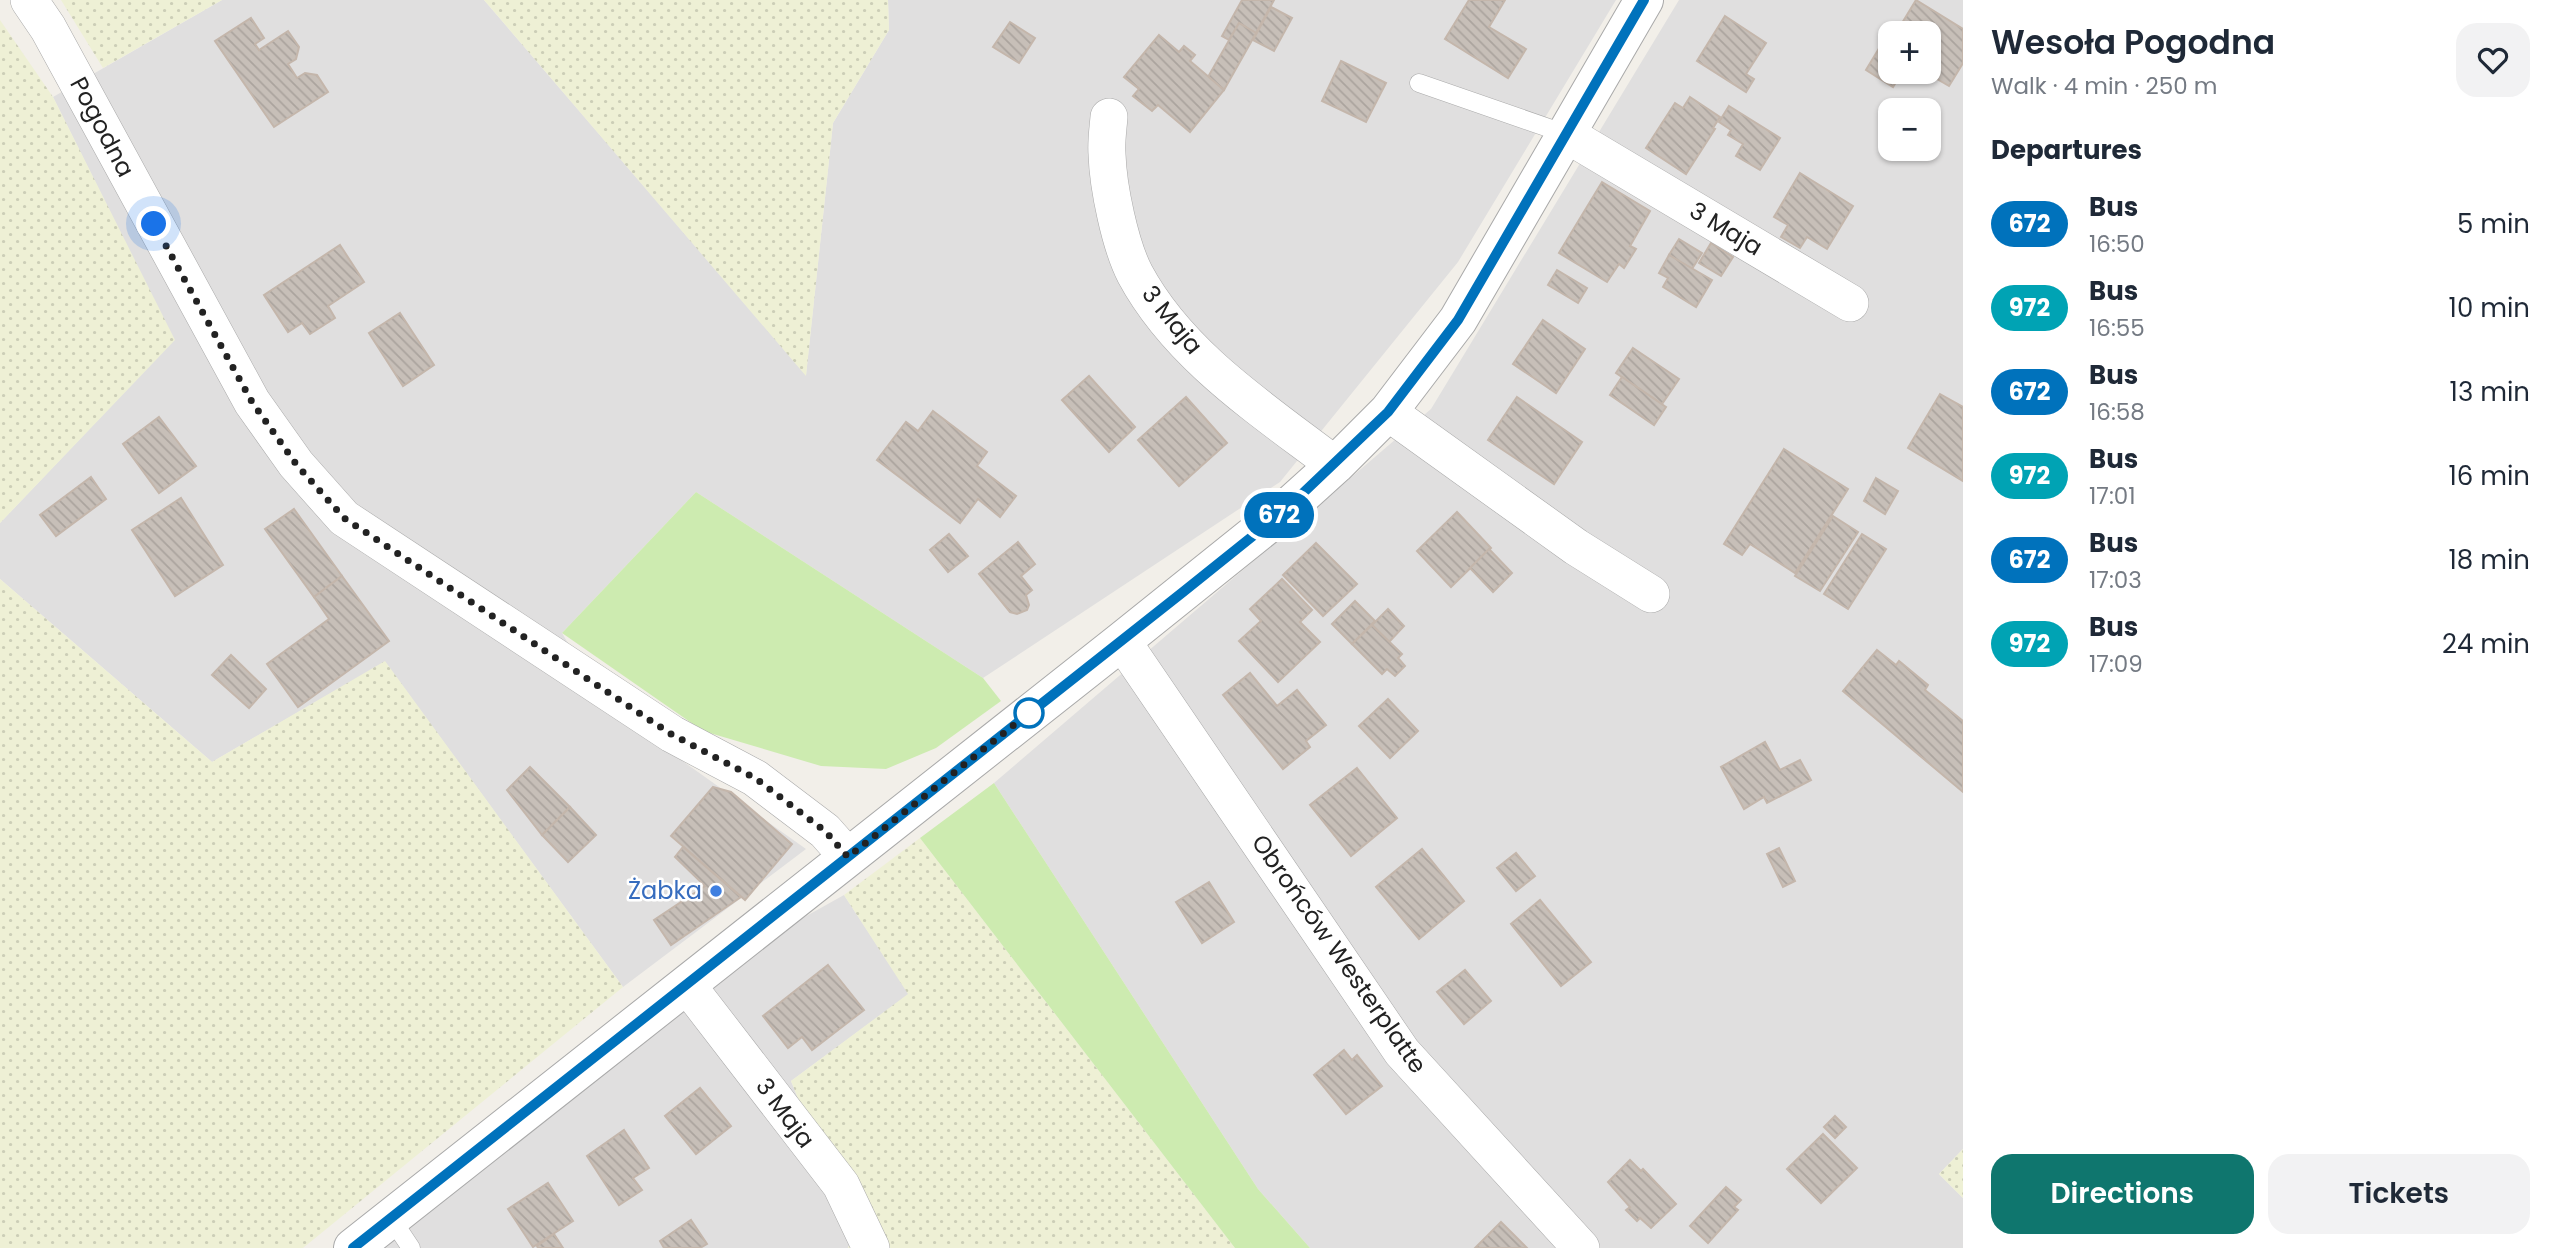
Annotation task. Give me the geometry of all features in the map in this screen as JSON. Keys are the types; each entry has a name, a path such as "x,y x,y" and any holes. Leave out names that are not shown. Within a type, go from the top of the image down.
{"street":[{"name":"Pogodna","path":"29,0 48,28 252,402 296,464 344,518 671,734 755,778 825,831 848,857"},
{"path":"384,1238 687,985 1284,511 1335,465 1388,412 1458,320 1644,0"},
{"name":"3 Maja","path":"1109,117 1107,155 1117,219 1134,272 1166,321 1228,383 1335,465"},
{"name":"3 Maja","path":"1566,134 1850,303"},
{"path":"1388,412 1576,547 1651,594"},
{"name":"Obrońców Westerplatte","path":"1122,641 1402,1052 1581,1248"},
{"name":"3 Maja","path":"687,985 841,1185 871,1248"}],"lane":[{"name":"3 Maja","path":"1419,83 1566,134"}],"shaded area":[{"path":"222,0 484,0 806,375 833,123 889,30 888,0 1616,0 1458,262 1280,482 983,678 696,492 562,633 604,705 806,849 623,987 385,662 212,762 0,579 0,523 174,340 53,97"},
{"path":"1679,0 1963,0 1963,1149 1939,1174 1963,1198 1963,1248 1310,1248 1258,1189 994,783 1431,409"},
{"path":"844,895 909,994 791,1081 853,1235 848,1248 347,1248 638,1010"}],"green space":[{"path":"61,0 222,0 103,68"},
{"path":"484,0 888,0 889,30 833,123 806,376"},
{"path":"0,20 53,97 175,340 0,523"},
{"path":"696,492 983,678 1001,701 936,748 886,769 821,766 703,731 562,633"},
{"path":"0,579 212,762 385,661 623,987 303,1248 0,1248"},
{"path":"994,783 1258,1189 1310,1248 1235,1248 920,838"},
{"path":"920,838 1235,1248 848,1248 853,1235 791,1081 908,994 844,895"},
{"path":"1963,1149 1963,1198 1939,1174"}],"building":[{"path":"1242,0 1274,0 1256,33 1239,23 1229,40 1222,36"},
{"path":"1469,0 1505,0 1489,27 1526,49 1508,78 1445,39"},
{"path":"1916,0 1963,29 1963,63 1949,86 1941,81 1941,21 1903,21"},
{"path":"1271,7 1292,18 1274,51 1253,40"},
{"path":"1725,16 1766,43 1746,74 1754,79 1746,92 1697,61"},
{"path":"251,18 264,38 255,44 259,50 288,31 299,47 296,59 288,64 297,78 305,73 317,75 328,92 274,127 215,41"},
{"path":"1010,22 1035,38 1019,63 993,47"},
{"path":"1239,23 1256,33 1224,90 1208,77"},
{"path":"1159,35 1179,52 1184,46 1195,55 1190,61 1224,90 1190,132 1158,105 1152,111 1133,96 1139,89 1124,77"},
{"path":"1878,50 1878,78 1866,70"},
{"path":"1341,61 1386,83 1366,122 1322,101"},
{"path":"1690,97 1720,117 1686,174 1646,148 1675,103 1683,108"},
{"path":"1729,106 1780,138 1760,170 1736,156 1743,144 1728,135 1731,130 1719,122"},
{"path":"1800,173 1853,206 1827,249 1807,237 1800,248 1781,237 1788,225 1774,217"},
{"path":"1602,182 1650,211 1630,246 1636,249 1624,268 1619,264 1607,282 1559,253"},
{"path":"1679,239 1702,253 1692,269 1669,255"},
{"path":"1711,243 1733,257 1721,276 1699,263"},
{"path":"340,245 364,282 328,306 335,318 310,334 302,323 288,332 264,295"},
{"path":"1669,255 1712,280 1696,307 1663,287 1668,278 1659,273"},
{"path":"1557,270 1587,288 1578,303 1548,285"},
{"path":"400,313 434,365 403,386 369,333"},
{"path":"1543,320 1585,349 1556,393 1513,364"},
{"path":"1633,348 1679,379 1662,404 1616,373"},
{"path":"1089,376 1135,427 1109,452 1062,400"},
{"path":"1622,377 1666,407 1654,425 1610,395"},
{"path":"1940,394 1963,407 1963,481 1908,448"},
{"path":"1186,397 1227,443 1179,486 1138,440"},
{"path":"1517,397 1582,442 1554,484 1488,440"},
{"path":"933,411 987,452 977,466 1016,496 1000,517 978,499 960,523 877,460 906,422 918,431"},
{"path":"159,417 196,466 159,493 123,444"},
{"path":"1784,449 1848,489 1795,573 1750,544 1742,555 1724,544"},
{"path":"91,477 106,499 56,536 40,515"},
{"path":"1876,478 1898,491 1885,514 1864,501"},
{"path":"181,498 223,565 175,596 132,530"},
{"path":"294,509 342,576 314,597 265,529"},
{"path":"1457,512 1491,548 1451,587 1417,551"},
{"path":"1833,516 1858,532 1820,591 1795,576"},
{"path":"949,534 968,556 948,572 930,550"},
{"path":"1862,534 1886,549 1848,609 1824,594"},
{"path":"1018,542 1035,564 1021,576 1032,590 1026,595 1029,605 1027,610 1017,614 1010,612 979,574"},
{"path":"1316,543 1357,584 1323,616 1283,575"},
{"path":"1489,549 1512,573 1493,592 1470,568"},
{"path":"342,576 389,641 298,707 267,664 329,619 314,597"},
{"path":"1282,579 1312,610 1300,622 1320,642 1278,682 1239,641 1261,621 1250,609"},
{"path":"1355,601 1375,621 1352,644 1332,624"},
{"path":"1388,609 1404,626 1389,642 1372,625"},
{"path":"1372,625 1402,654 1398,658 1405,666 1395,676 1387,669 1382,674 1352,644"},
{"path":"1877,650 1896,665 1899,661 1928,685 1925,690 1963,721 1963,792 1843,691"},
{"path":"231,655 266,689 249,708 212,675"},
{"path":"1250,673 1277,706 1297,690 1326,725 1306,741 1310,747 1283,769 1223,695"},
{"path":"1388,699 1418,731 1390,758 1359,726"},
{"path":"1765,742 1780,770 1800,760 1811,780 1767,803 1764,797 1744,809 1721,767"},
{"path":"530,767 570,807 542,835 507,790"},
{"path":"1357,768 1397,818 1351,856 1310,805"},
{"path":"713,787 731,792 792,844 745,900 671,836"},
{"path":"570,807 596,835 568,862 542,835"},
{"name":"Żabka","path":"683,847 741,897 671,945 654,920 705,886 675,857"},
{"path":"1779,848 1795,881 1783,887 1767,854"},
{"path":"1422,849 1464,901 1419,939 1376,887"},
{"path":"1516,853 1535,876 1516,891 1497,868"},
{"path":"1209,882 1234,922 1202,943 1176,902"},
{"path":"1540,900 1591,962 1561,986 1511,924"},
{"path":"828,965 864,1010 812,1050 802,1037 788,1048 763,1016"},
{"path":"1465,970 1491,1001 1464,1024 1437,992"},
{"path":"1344,1050 1352,1060 1357,1055 1382,1086 1346,1114 1314,1075"},
{"path":"700,1088 731,1126 696,1154 665,1116"},
{"path":"1835,1116 1846,1127 1835,1138 1824,1127"},
{"path":"624,1130 649,1168 633,1178 642,1190 619,1205 587,1156"},
{"path":"1823,1134 1857,1168 1821,1203 1787,1169"},
{"path":"1630,1160 1641,1171 1643,1169 1676,1204 1651,1228 1640,1218 1637,1221 1626,1210 1630,1207 1608,1182"},
{"path":"548,1183 573,1221 533,1247 508,1209"},
{"path":"1726,1187 1741,1200 1734,1207 1738,1210 1708,1243 1690,1226"},
{"path":"691,1220 707,1244 700,1248 664,1248 660,1241"},
{"path":"1501,1222 1527,1248 1475,1248"},
{"path":"554,1234 563,1248 538,1248 537,1246"}],"bus line":[{"name":"672","path":"353,1248 1183,592 1284,511 1335,465 1388,412 1458,320 1644,0"}],"place":[{"name":"Żabka","path":"716,891"}],"route":[{"path":"154,224 252,402 296,464 344,518 671,734 755,778 825,831 848,857 1029,713"}]}
